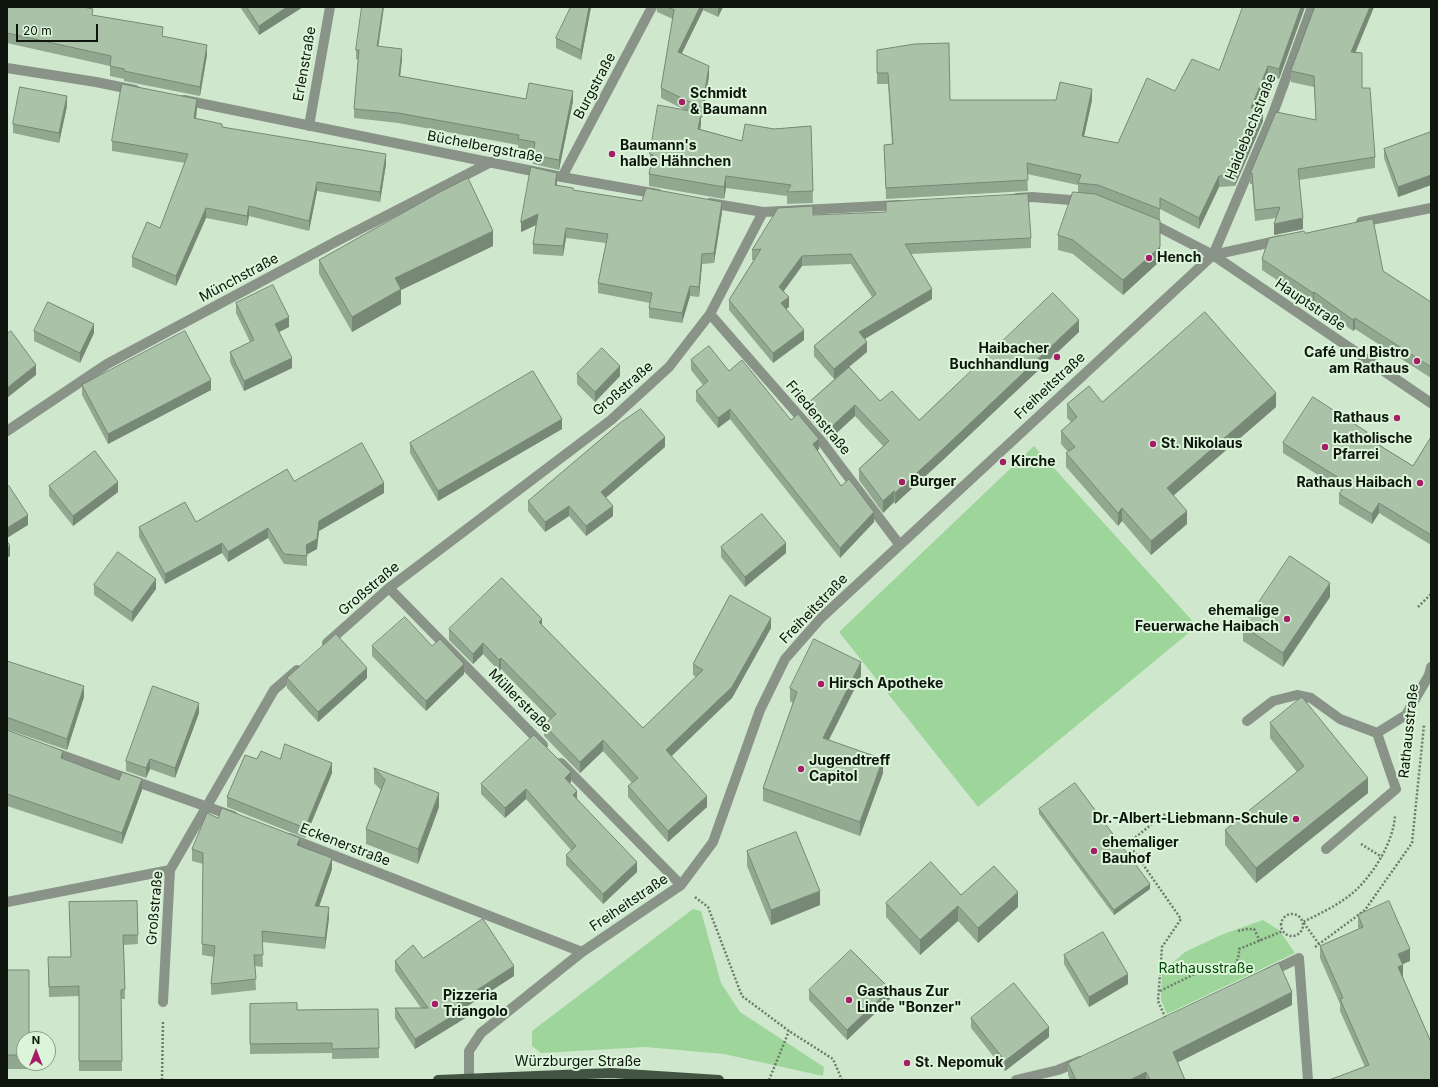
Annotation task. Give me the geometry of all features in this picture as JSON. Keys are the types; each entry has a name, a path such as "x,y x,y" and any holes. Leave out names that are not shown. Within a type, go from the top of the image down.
{"main road":[{"name":"Würzburger Straße","path":"438,1080 611,1073 719,1080"}],"street":[{"name":"Erlenstraße","path":"309,126 330,7"},
{"name":"Burgstraße","path":"562,178 652,7"},
{"name":"Haidebachstraße","path":"1213,256 1270,119 1312,7"},
{"path":"7,68 142,91"},
{"name":"Büchelbergstraße","path":"172,98 491,162 562,178 671,196"},
{"name":"Münchstraße","path":"7,431 107,364 338,240 491,162"},
{"path":"1008,198 1032,197 1096,202"},
{"path":"702,201 764,212 906,204"},
{"path":"1351,224 1431,208"},
{"name":"Großstraße","path":"320,650 389,588 611,420 669,367 710,314 764,212"},
{"path":"1136,217 1156,225 1213,256 1290,238"},
{"name":"Hauptstraße","path":"1213,256 1431,403"},
{"name":"Freiheitstraße","path":"469,1078 469,1051 481,1033 582,952 681,885 713,842 760,710 785,659 820,618 1213,256"},
{"name":"Friedenstraße","path":"710,314 822,442 899,544"},
{"name":"Müllerstraße","path":"389,588 681,885"},
{"name":"Großstraße","path":"163,1002 170,870 274,690 302,665"},
{"name":"Rathausstraße","path":"1377,733 1406,715 1429,675 1431,667"},
{"path":"1247,721 1273,701 1297,694 1311,698 1340,720 1377,733 1396,789 1326,849"},
{"path":"44,749 243,820"},
{"name":"Eckenerstraße","path":"280,834 582,952"},
{"path":"7,902 170,870"},
{"path":"1257,978 1299,958 1308,1080"},
{"path":"1016,1080 1058,1070 1092,1055"}],"path":[{"path":"1418,607 1431,594"},
{"name":"Rathausstraße","path":"1299,958 1365,910 1412,843 1424,720"},
{"path":"1303,922 1326,911 1356,890 1382,857 1394,824 1396,789"},
{"path":"1165,814 1128,843 1181,919 1162,947 1160,991 1158,1001 1167,1021"},
{"path":"1358,842 1382,857"},
{"path":"681,885 708,907 742,996 789,1031 832,1059 842,1080"},
{"path":"1303,922 1302,930 1297,935 1290,935 1283,931 1281,924 1286,915 1297,914 1303,922 1319,944"},
{"path":"1238,931 1254,929 1260,941"},
{"path":"1160,991 1209,967 1219,972 1231,970 1238,961 1239,950 1283,931"},
{"path":"162,1080 163,1002"},
{"path":"769,1080 789,1031"}],"green space":[{"path":"1034,446 1197,626 978,807 839,632"},
{"path":"693,909 701,911 721,983 740,1012 824,1067 823,1076 724,1054 645,1047 541,1053 532,1046 532,1031"},
{"name":"Rathausstraße","path":"1263,920 1279,930 1295,953 1167,1014 1161,1000 1162,972 1185,952 1221,935"}],"building":[{"path":"7,7 83,7 93,9 92,15 163,27 162,36 207,45 200,87 124,71 124,69 110,66 111,56 7,33"},
{"path":"247,7 287,7 259,26"},
{"path":"362,7 383,7 377,46 402,49 399,76 526,99 529,83 573,91 559,160 533,155 535,142 518,139 519,135 398,113 354,109 359,50 356,50"},
{"path":"571,7 589,7 581,50 556,38"},
{"path":"667,7 700,7 678,52 709,66 702,108 661,88 674,10"},
{"path":"1243,7 1301,7 1279,69 1268,66 1251,108 1263,110 1235,175 1219,176 1199,218 1160,198 1160,209 1098,185 1078,183 1081,175 1027,163 1028,180 886,188 884,145 893,144 888,73 877,73 877,50 915,44 949,43 950,100 1056,100 1060,82 1092,89 1082,136 1118,143 1147,78 1175,91 1192,59 1219,70"},
{"path":"1315,7 1370,7 1351,52 1362,53 1362,88 1370,88 1375,157 1298,169 1303,218 1274,224 1280,207 1255,210 1252,173 1250,174 1276,112 1316,120 1314,76 1291,71"},
{"path":"122,84 197,99 194,118 222,124 222,127 386,154 380,192 317,182 309,221 249,206 247,216 206,208 176,276 132,257 147,222 160,228 188,154 112,141"},
{"path":"20,87 67,96 59,133 13,124"},
{"path":"658,105 701,113 698,129 742,141 745,124 774,129 811,126 813,191 787,192 791,185 726,176 724,187 649,174 653,155 650,154"},
{"path":"1431,132 1431,175 1398,187 1384,149"},
{"path":"531,167 557,173 555,185 573,188 573,190 642,201 646,188 722,202 714,253 702,254 699,287 690,286 682,313 649,308 652,293 598,283 608,234 566,228 563,246 533,244 538,214 521,222"},
{"path":"468,178 493,231 395,278 401,289 352,317 319,260 440,192"},
{"path":"1073,192 1095,194 1160,220 1160,247 1123,280 1073,240 1058,235"},
{"path":"1028,194 1031,238 905,244 932,289 859,332 867,342 834,369 814,346 876,294 851,254 802,256 779,287 789,297 781,303 804,330 773,353 729,300 761,249 752,250 778,208 813,206 813,215 886,212 886,202"},
{"path":"1373,219 1383,271 1431,302 1431,367 1355,318 1353,320 1314,292 1313,293 1262,259 1269,238 1304,231 1305,233"},
{"path":"273,285 289,317 275,324 292,358 244,381 230,352 254,340 236,303"},
{"path":"1053,293 1079,320 944,448 895,493 894,491 883,501 859,469 889,441 855,405 829,429 807,404 849,367 880,401 892,391 919,420"},
{"path":"48,302 94,324 80,353 34,331"},
{"path":"1205,312 1276,393 1167,488 1187,511 1151,541 1122,508 1118,513 1066,453 1075,447 1061,431 1077,417 1067,404 1089,386 1102,402"},
{"path":"11,331 36,365 7,388 7,334"},
{"path":"185,331 211,380 108,434 82,385"},
{"path":"709,346 729,371 742,360 791,420 798,414 819,439 813,444 841,486 849,479 874,512 840,548 730,409 718,418 696,391 708,381 691,360"},
{"path":"602,348 620,366 595,392 577,374"},
{"path":"533,371 562,419 438,491 410,443"},
{"path":"1313,397 1367,432 1364,436 1413,466 1431,437 1431,535 1379,503 1372,514 1339,494 1347,483 1283,443"},
{"path":"641,409 665,437 601,492 613,506 586,526 569,506 545,522 528,501 620,423"},
{"path":"362,443 384,483 319,521 317,539 306,545 307,556 284,554 268,528 228,552 222,543 165,574 139,527 185,502 196,522 287,469 294,481"},
{"path":"95,451 118,482 73,516 49,486"},
{"path":"9,486 28,515 7,528 7,487"},
{"path":"762,514 786,543 745,577 721,547"},
{"path":"7,541 10,546 7,548"},
{"path":"118,552 156,579 132,612 94,585"},
{"name":"ehemalige Feuerwache Haibach","path":"1290,556 1330,583 1283,653 1243,626"},
{"path":"502,578 542,619 539,622 643,728 703,670 693,664 730,595 771,618 732,687 666,750 707,796 668,831 628,786 638,778 603,740 580,762 544,725 556,714 501,658 499,660 483,643 473,654 449,629"},
{"path":"405,617 432,646 440,639 464,664 426,701 372,646"},
{"path":"336,634 367,668 318,712 287,678"},
{"path":"814,639 861,662 823,738 883,759 860,822 763,788 797,692 790,688"},
{"path":"7,661 84,686 67,739 7,718"},
{"path":"153,686 199,703 175,768 150,759 146,768 126,761"},
{"name":"Dr.-Albert-Liebmann-Schule","path":"1302,697 1368,778 1256,868 1225,830 1304,766 1270,723"},
{"path":"7,730 63,751 61,758 119,780 122,772 142,779 122,833 7,794"},
{"path":"534,735 571,772 565,778 577,791 573,795 637,862 603,894 566,855 576,846 526,789 505,808 481,784"},
{"path":"285,744 332,763 305,828 227,797 245,755 257,759 261,751 280,759"},
{"path":"374,768 439,793 418,849 366,829 385,780"},
{"name":"ehemaliger Bauhof","path":"1075,783 1150,884 1114,910 1039,809"},
{"path":"222,808 300,838 297,845 332,858 315,906 329,907 325,938 262,931 263,955 254,955 256,979 211,984 215,946 202,944 203,853 192,849 207,813 218,818"},
{"path":"796,832 820,891 771,910 747,851"},
{"path":"931,862 961,895 994,866 1018,892 978,928 958,906 920,940 886,903"},
{"path":"137,901 138,935 123,935 125,989 121,990 122,1061 79,1061 79,986 49,987 48,957 71,957 69,902"},
{"path":"1389,901 1410,949 1398,954 1403,965 1398,967 1431,1042 1431,1080 1329,1080 1369,1065 1340,999 1343,998 1320,946 1363,927 1358,915"},
{"path":"483,919 514,966 457,1003 460,1007 467,1007 415,1039 395,1008 428,1008 395,961 413,945 423,958"},
{"path":"1103,932 1128,974 1089,997 1064,955"},
{"name":"Gasthaus Zur Linde \"Bonzer\"","path":"851,950 890,989 847,1030 809,990"},
{"path":"1279,963 1292,992 1173,1052 1185,1080 1150,1080 1146,1072 1130,1080 1076,1080 1068,1063"},
{"path":"7,970 29,970 29,1031 16,1031 16,1055 7,1055"},
{"path":"1014,983 1049,1027 1005,1061 971,1018"},
{"path":"297,1003 297,1010 378,1009 379,1048 332,1049 332,1043 250,1044 250,1004"}],"place":[{"name":"Schmidt & Baumann","path":"682,102"},
{"name":"Baumann's halbe Hähnchen","path":"612,154"},
{"name":"Hench","path":"1149,258"},
{"name":"Haibacher Buchhandlung","path":"1057,357"},
{"name":"Café und Bistro am Rathaus","path":"1417,361"},
{"name":"Rathaus","path":"1397,418"},
{"name":"St. Nikolaus","path":"1153,444"},
{"name":"katholische Pfarrei","path":"1325,447"},
{"name":"Kirche","path":"1003,462"},
{"name":"Burger","path":"902,482"},
{"name":"Rathaus Haibach","path":"1420,483"},
{"name":"ehemalige Feuerwache Haibach","path":"1287,619"},
{"name":"Hirsch Apotheke","path":"821,684"},
{"name":"Jugendtreff Capitol","path":"801,769"},
{"name":"Dr.-Albert-Liebmann-Schule","path":"1296,819"},
{"name":"ehemaliger Bauhof","path":"1094,851"},
{"name":"Gasthaus Zur Linde \"Bonzer\"","path":"849,1000"},
{"name":"Pizzeria Triangolo","path":"435,1004"},
{"name":"St. Nepomuk","path":"907,1063"}]}
